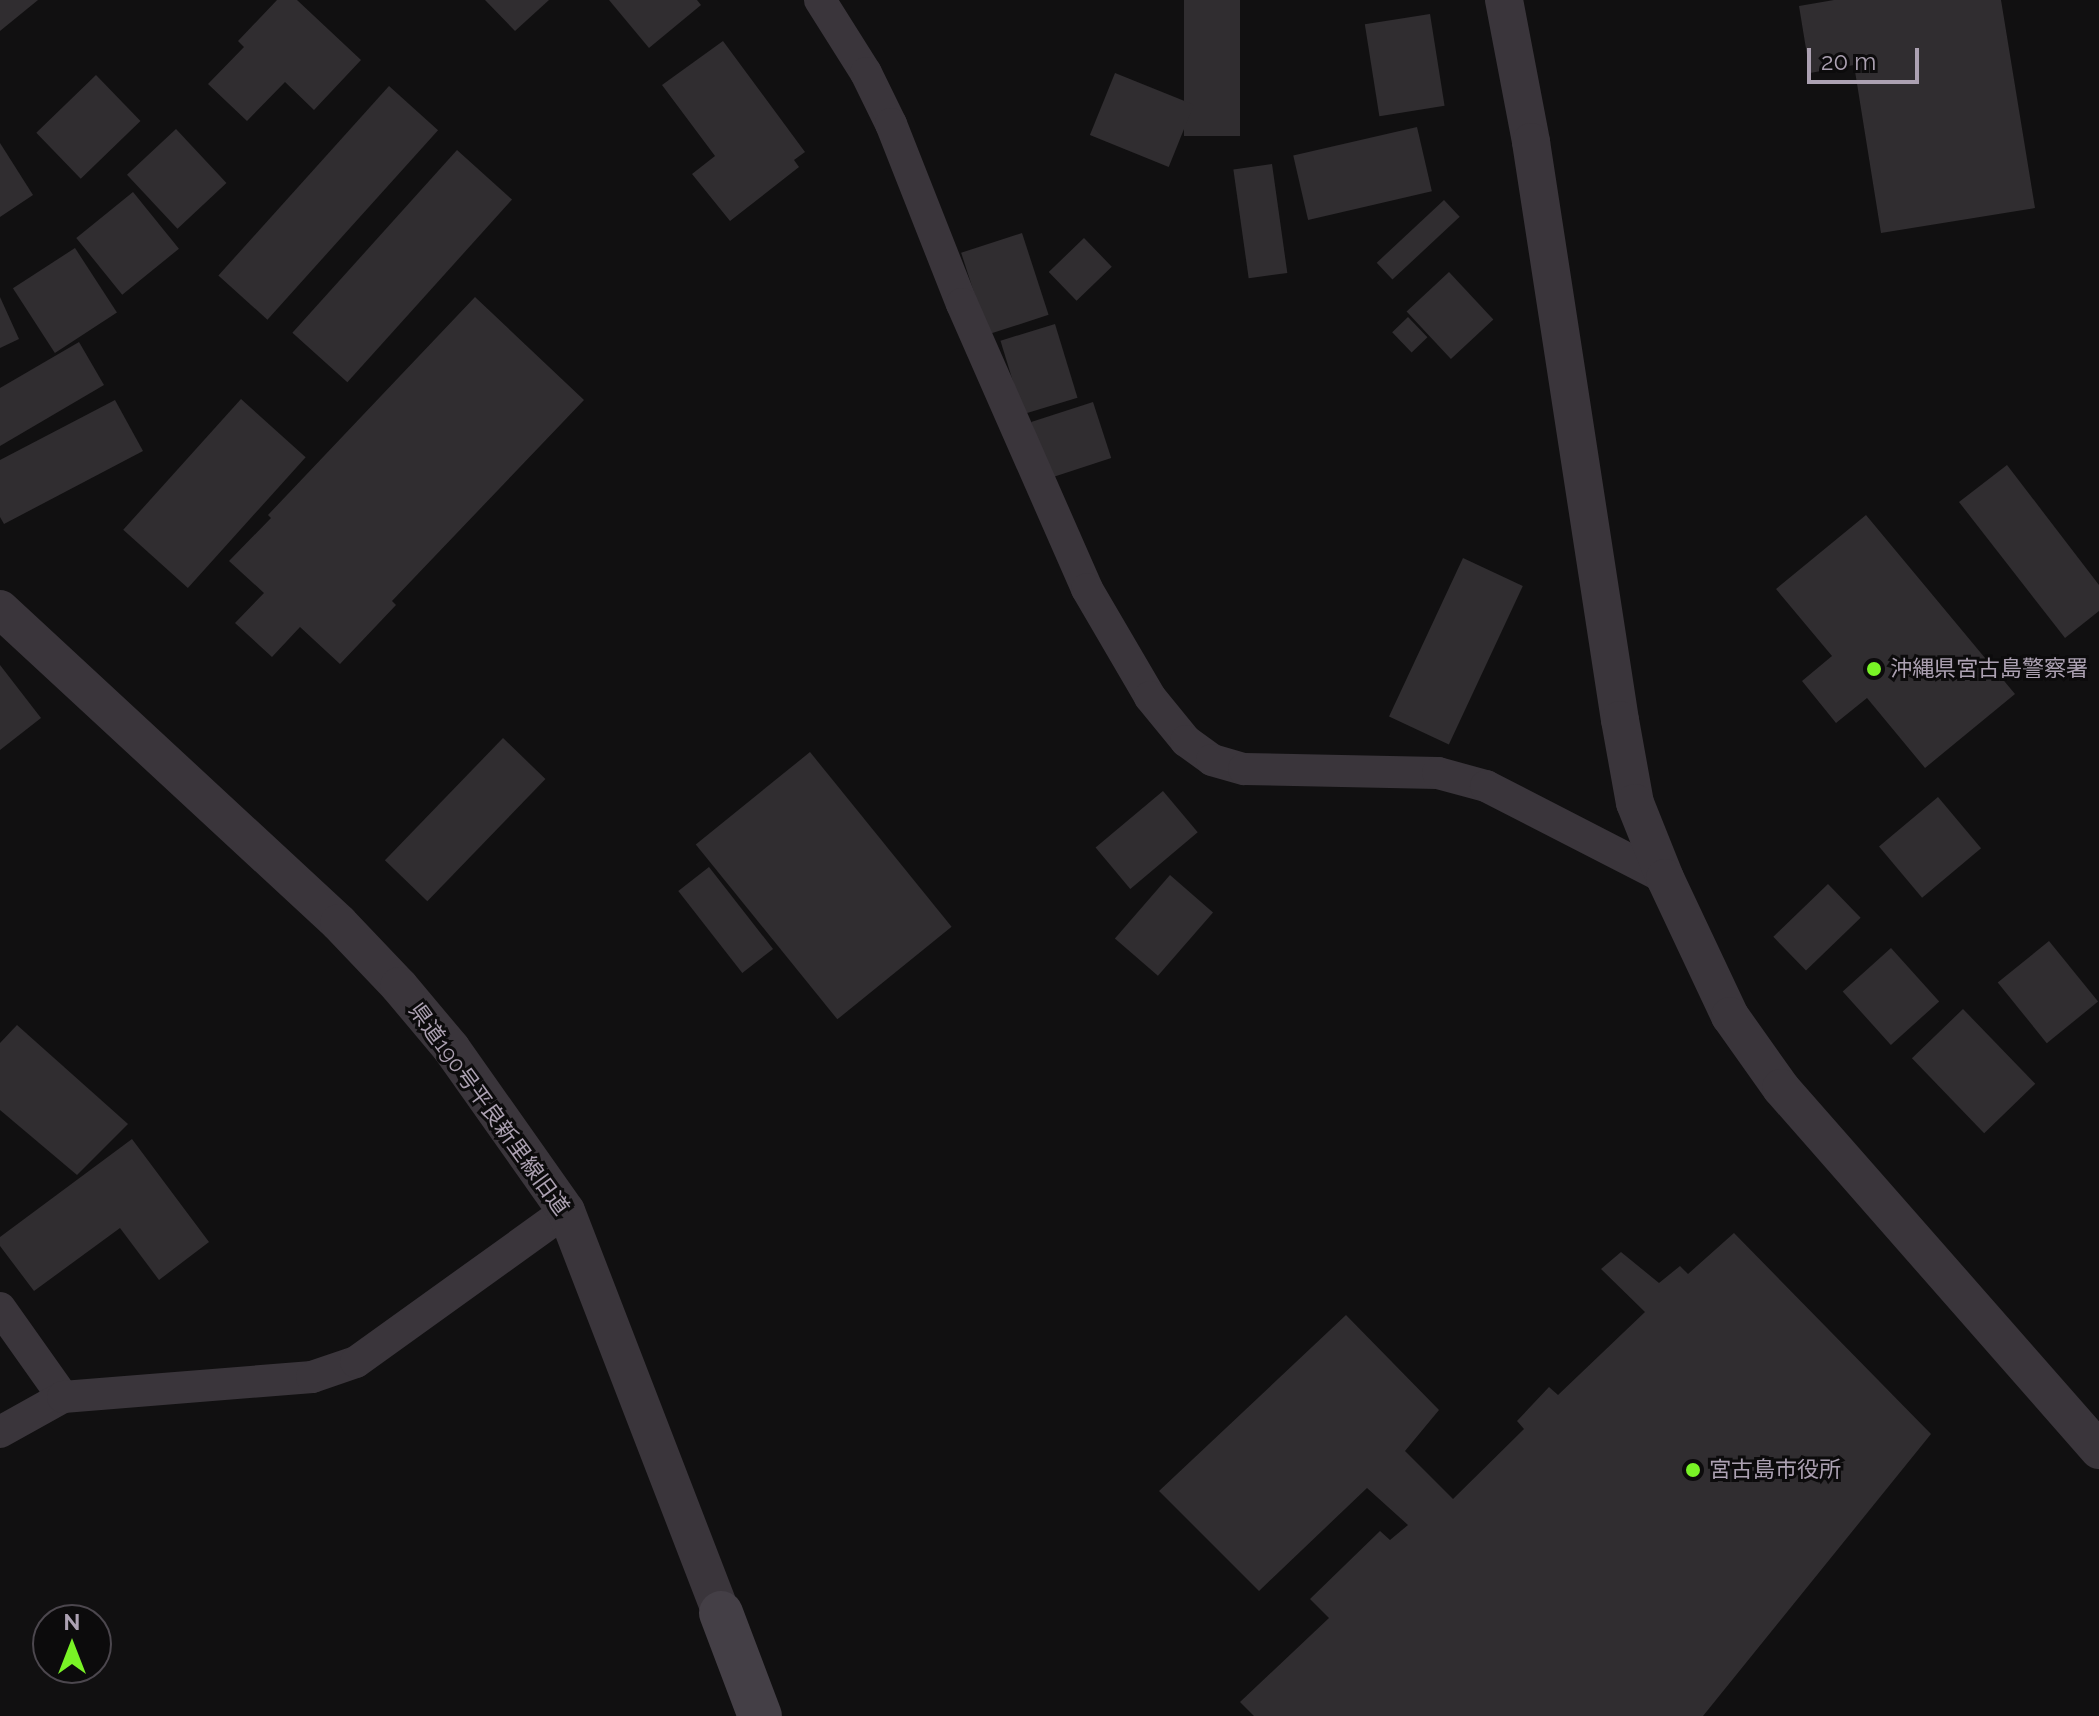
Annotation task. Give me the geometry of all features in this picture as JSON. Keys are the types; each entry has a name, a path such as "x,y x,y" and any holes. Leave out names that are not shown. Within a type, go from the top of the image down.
{"main road":[{"path":"721,1613 760,1716"}],"street":[{"path":"820,0 866,73 891,124 962,304 1087,589 1150,697 1186,741 1212,760 1244,769 1438,773 1486,786 1665,878"},
{"path":"1504,0 1533,157 1635,803 1665,878 1730,1016 1781,1088 2099,1450"},
{"name":"県道190号平良新里線旧道","path":"0,609 328,912 399,986 451,1048 566,1211 721,1613"},
{"path":"0,1432 63,1397 312,1377 356,1362 566,1211"},
{"path":"0,1308 63,1397"}],"building":[{"path":"0,0 38,0 0,31"},
{"path":"277,0 297,0 361,60 314,110 285,82 247,121 208,84 244,47 238,41"},
{"path":"485,0 549,0 515,31"},
{"path":"609,0 697,0 701,5 649,48"},
{"path":"1184,0 1240,0 1240,136 1184,136"},
{"path":"1834,0 2001,0 2035,208 1881,233 1854,65 1810,73 1799,6"},
{"path":"1430,14 1445,106 1379,116 1365,24"},
{"path":"723,41 805,152 794,160 799,167 730,221 692,174 715,156 662,85"},
{"path":"1115,73 1194,105 1169,167 1090,135"},
{"path":"96,75 140,121 81,179 36,133"},
{"path":"389,86 438,130 267,320 218,276"},
{"path":"1417,127 1432,191 1308,220 1293,156"},
{"path":"176,129 226,183 177,229 127,175"},
{"path":"0,143 33,195 0,217"},
{"path":"457,150 512,200 347,382 292,333"},
{"path":"1272,164 1287,273 1249,278 1233,169"},
{"path":"133,192 179,249 122,295 76,238"},
{"path":"1444,200 1460,217 1392,280 1377,263"},
{"path":"1022,233 1049,315 988,335 961,253"},
{"path":"1084,238 1112,267 1077,301 1049,272"},
{"path":"75,248 117,313 55,353 13,288"},
{"path":"1449,272 1493,320 1451,359 1407,312"},
{"path":"0,297 19,339 0,348"},
{"path":"475,297 584,400 392,601 396,605 340,664 300,627 272,657 235,623 264,593 229,561 271,518 268,515"},
{"path":"1408,317 1427,337 1412,352 1392,332"},
{"path":"1055,324 1078,398 1023,414 1000,341"},
{"path":"79,342 104,385 0,446 0,388"},
{"path":"241,399 306,457 188,588 123,530"},
{"path":"115,400 143,451 4,524 0,517 0,460"},
{"path":"1093,402 1111,458 1049,478 1031,422"},
{"path":"2007,465 2099,585 2099,611 2065,638 1959,502"},
{"path":"1866,515 2015,694 1925,768 1867,698 1836,723 1802,681 1832,656 1776,589"},
{"path":"1463,558 1523,586 1449,744 1389,717"},
{"path":"0,665 41,718 0,750"},
{"path":"503,738 545,779 427,901 385,860"},
{"path":"810,752 952,927 837,1019 696,845"},
{"path":"1163,791 1198,832 1130,889 1096,848"},
{"path":"1938,797 1981,848 1922,898 1879,846"},
{"path":"709,867 773,949 742,973 678,891"},
{"path":"1170,875 1213,912 1158,976 1115,938"},
{"path":"1828,884 1861,918 1806,971 1773,937"},
{"path":"2049,941 2098,1002 2047,1043 1998,983"},
{"path":"1891,948 1939,1002 1891,1045 1843,991"},
{"path":"1963,1009 2035,1084 1984,1133 1912,1058"},
{"path":"17,1025 128,1124 77,1175 0,1110 0,1043"},
{"path":"132,1139 209,1242 159,1280 120,1228 34,1291 0,1246 0,1237"},
{"name":"宮古島市役所","path":"1734,1233 1931,1434 1703,1716 1254,1716 1240,1702 1329,1618 1310,1599 1380,1531 1390,1540 1408,1525 1367,1488 1259,1591 1159,1491 1346,1315 1439,1410 1405,1451 1453,1499 1524,1429 1517,1421 1549,1387 1558,1395 1645,1312 1601,1269 1621,1252 1659,1283 1680,1266 1688,1274"}],"place":[{"name":"沖縄県宮古島警察署","path":"1874,669"},
{"name":"宮古島市役所","path":"1693,1470"}]}
